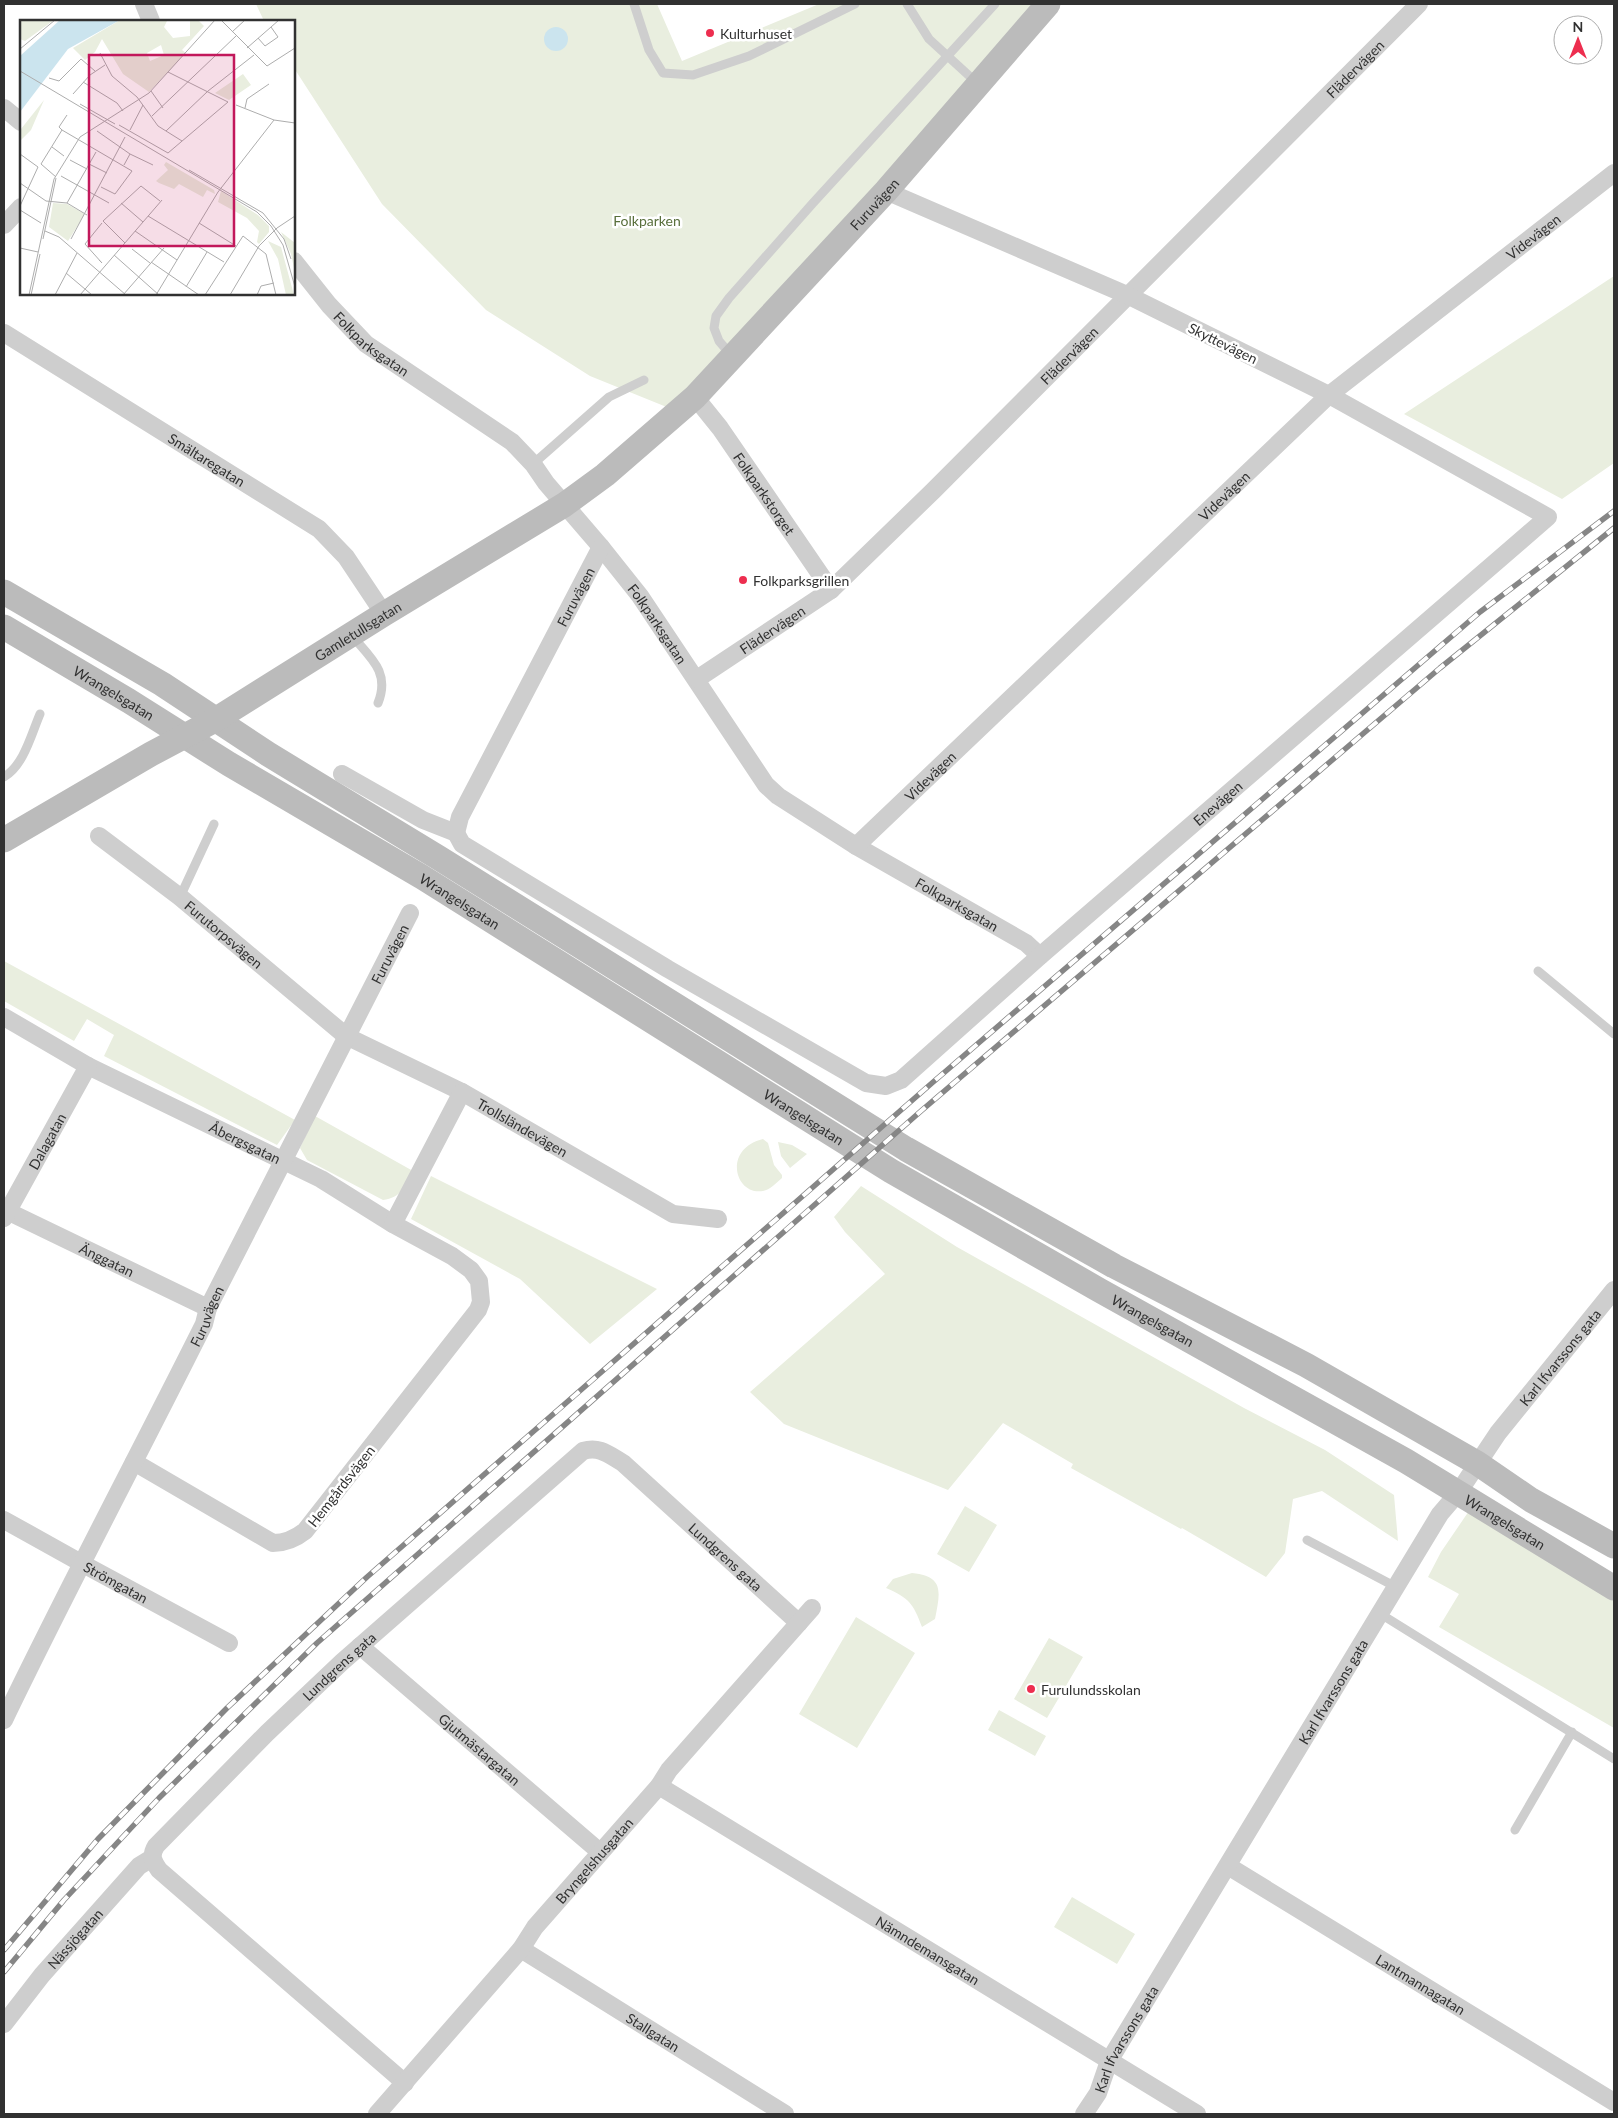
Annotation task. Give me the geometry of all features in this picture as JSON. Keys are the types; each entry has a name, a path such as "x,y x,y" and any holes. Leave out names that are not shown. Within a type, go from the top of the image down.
{"main road":[{"name":"Furuvägen","path":"695,398 886,191 1048,4"},
{"name":"Gamletullsgatan","path":"4,840 215,720 351,634 564,505 605,475 695,398"},
{"name":"Wrangelsgatan","path":"4,592 162,684 215,720 906,1149 1114,1266 1306,1365 1477,1463 1531,1500 1614,1546"},
{"name":"Wrangelsgatan","path":"4,627 422,877 891,1171 1099,1290 1406,1461 1614,1588"}],"street":[{"path":"144,4 151,20"},
{"name":"Flädervägen","path":"697,679 831,590 933,491 1419,4"},
{"path":"4,108 20,121"},
{"name":"Videvägen","path":"856,846 1329,395 1614,173"},
{"name":"Skyttevägen","path":"886,191 1127,296 1329,395 1548,517"},
{"path":"4,225 20,208"},
{"name":"Folkparksgatan","path":"295,262 329,305 366,344 512,442 533,464 564,505 640,596 766,785 778,796 856,846 1026,943 1040,956"},
{"name":"Smältaregatan","path":"4,332 319,529 346,557 384,614"},
{"name":"Folkparkstorget","path":"695,398 720,428 831,590"},
{"name":"Enevägen","path":"456,833 462,844 668,969 866,1082 886,1086 901,1080 1040,956 1548,517"},
{"name":"Furuvägen","path":"456,833 460,817 601,547"},
{"path":"342,774 423,820 456,833"},
{"name":"Furutorpsvägen","path":"99,836 180,897 346,1036 462,1092"},
{"name":"Furuvägen","path":"4,1720 53,1619 204,1324 208,1308 410,913"},
{"name":"Åbergsgatan","path":"4,1017 88,1066 321,1180 393,1224 452,1256 471,1270 479,1282"},
{"name":"Dalagatan","path":"6,1214 88,1066"},
{"name":"Trollsländevägen","path":"393,1224 462,1092 673,1214 718,1219"},
{"name":"Änggatan","path":"6,1214 208,1308"},
{"name":"Hemgårdsvägen","path":"134,1462 273,1543 282,1543 297,1538 306,1531 478,1310 481,1302 479,1282"},
{"name":"Karl Ifvarssons gata","path":"1084,2114 1098,2093 1109,2061 1440,1514 1458,1493 1498,1433 1614,1290"},
{"name":"Lundgrens gata","path":"152,1858 156,1846 267,1733 360,1646 578,1455 589,1449 605,1451 623,1463 799,1623"},
{"name":"Strömgatan","path":"4,1520 82,1564 229,1642"},
{"name":"Bryngelshusgatan","path":"377,2114 521,1948 535,1927 659,1786 669,1770 812,1608"},
{"name":"Gjutmästargatan","path":"360,1646 600,1852"},
{"name":"Nämndemansgatan","path":"659,1786 1197,2114"},
{"path":"152,1858 159,1870 405,2084"},
{"name":"Nässjögatan","path":"4,2024 42,1975 139,1866 152,1858"},
{"name":"Lantmannagatan","path":"1228,1866 1614,2102"},
{"name":"Stallgatan","path":"521,1948 785,2114"}],"lane":[{"path":"634,4 649,50 663,73 693,75 749,56 855,4"},
{"path":"907,4 929,39 978,83"},
{"path":"733,357 719,341 714,328 716,316 729,298 995,4"},
{"path":"533,464 609,397 644,380"},
{"path":"351,634 370,657 382,678 383,690 378,703"},
{"path":"4,777 11,773 21,759 40,714"},
{"path":"180,897 214,824"},
{"path":"1538,971 1614,1034"},
{"path":"1307,1540 1396,1587"},
{"path":"1379,1613 1614,1758"},
{"path":"1515,1830 1572,1732"}],"green space":[{"name":"Folkparken","path":"256,4 657,4 682,61 819,4 1058,4 674,410 590,376 486,310 382,204 295,70 295,20 264,20"},
{"path":"1614,276 1614,463 1562,499 1404,414"},
{"path":"4,961 295,1120 277,1145 104,1056 114,1035 87,1019 74,1041 4,1001"},
{"path":"315,1116 413,1171 402,1190 394,1197 383,1200 307,1160 300,1148"},
{"path":"763,1139 768,1143 774,1165 782,1175 782,1178 766,1190 753,1191 745,1186 740,1179 737,1171 738,1161 742,1152 750,1144"},
{"path":"778,1142 792,1145 807,1154 790,1168 781,1156"},
{"path":"431,1176 657,1289 590,1344 520,1279 411,1219"},
{"path":"861,1186 957,1247 1244,1408 1325,1450 1394,1495 1398,1541 1322,1491 1293,1499 1285,1553 1266,1577 1182,1528 1071,1468 1073,1464 1003,1423 948,1490 784,1424 750,1392 885,1274 845,1232 834,1217"},
{"path":"965,1506 997,1525 969,1572 937,1554"},
{"path":"1471,1508 1614,1599 1614,1728 1439,1627 1459,1594 1428,1577 1441,1552"},
{"path":"912,1573 930,1578 938,1587 939,1594 935,1619 922,1627 916,1612 909,1602 886,1588 893,1579"},
{"path":"856,1617 915,1653 857,1748 799,1714"},
{"path":"1049,1638 1083,1657 1047,1718 1014,1699"},
{"path":"999,1710 1046,1736 1035,1756 988,1730"},
{"path":"1072,1897 1135,1934 1117,1964 1054,1927"}],"water":[{"path":"556,27 565,30 568,39 565,48 556,51 547,48 544,39 547,30"}],"railway":[{"path":"4,1950 98,1839 227,1708 367,1577 932,1083 1480,612 1614,511"},
{"path":"4,1972 64,1900 159,1798 317,1643 921,1111 1440,668 1614,528"}],"place":[{"name":"Kulturhuset","path":"710,33"},
{"name":"Folkparksgrillen","path":"743,580"},
{"name":"Furulundsskolan","path":"1031,1689"}]}
